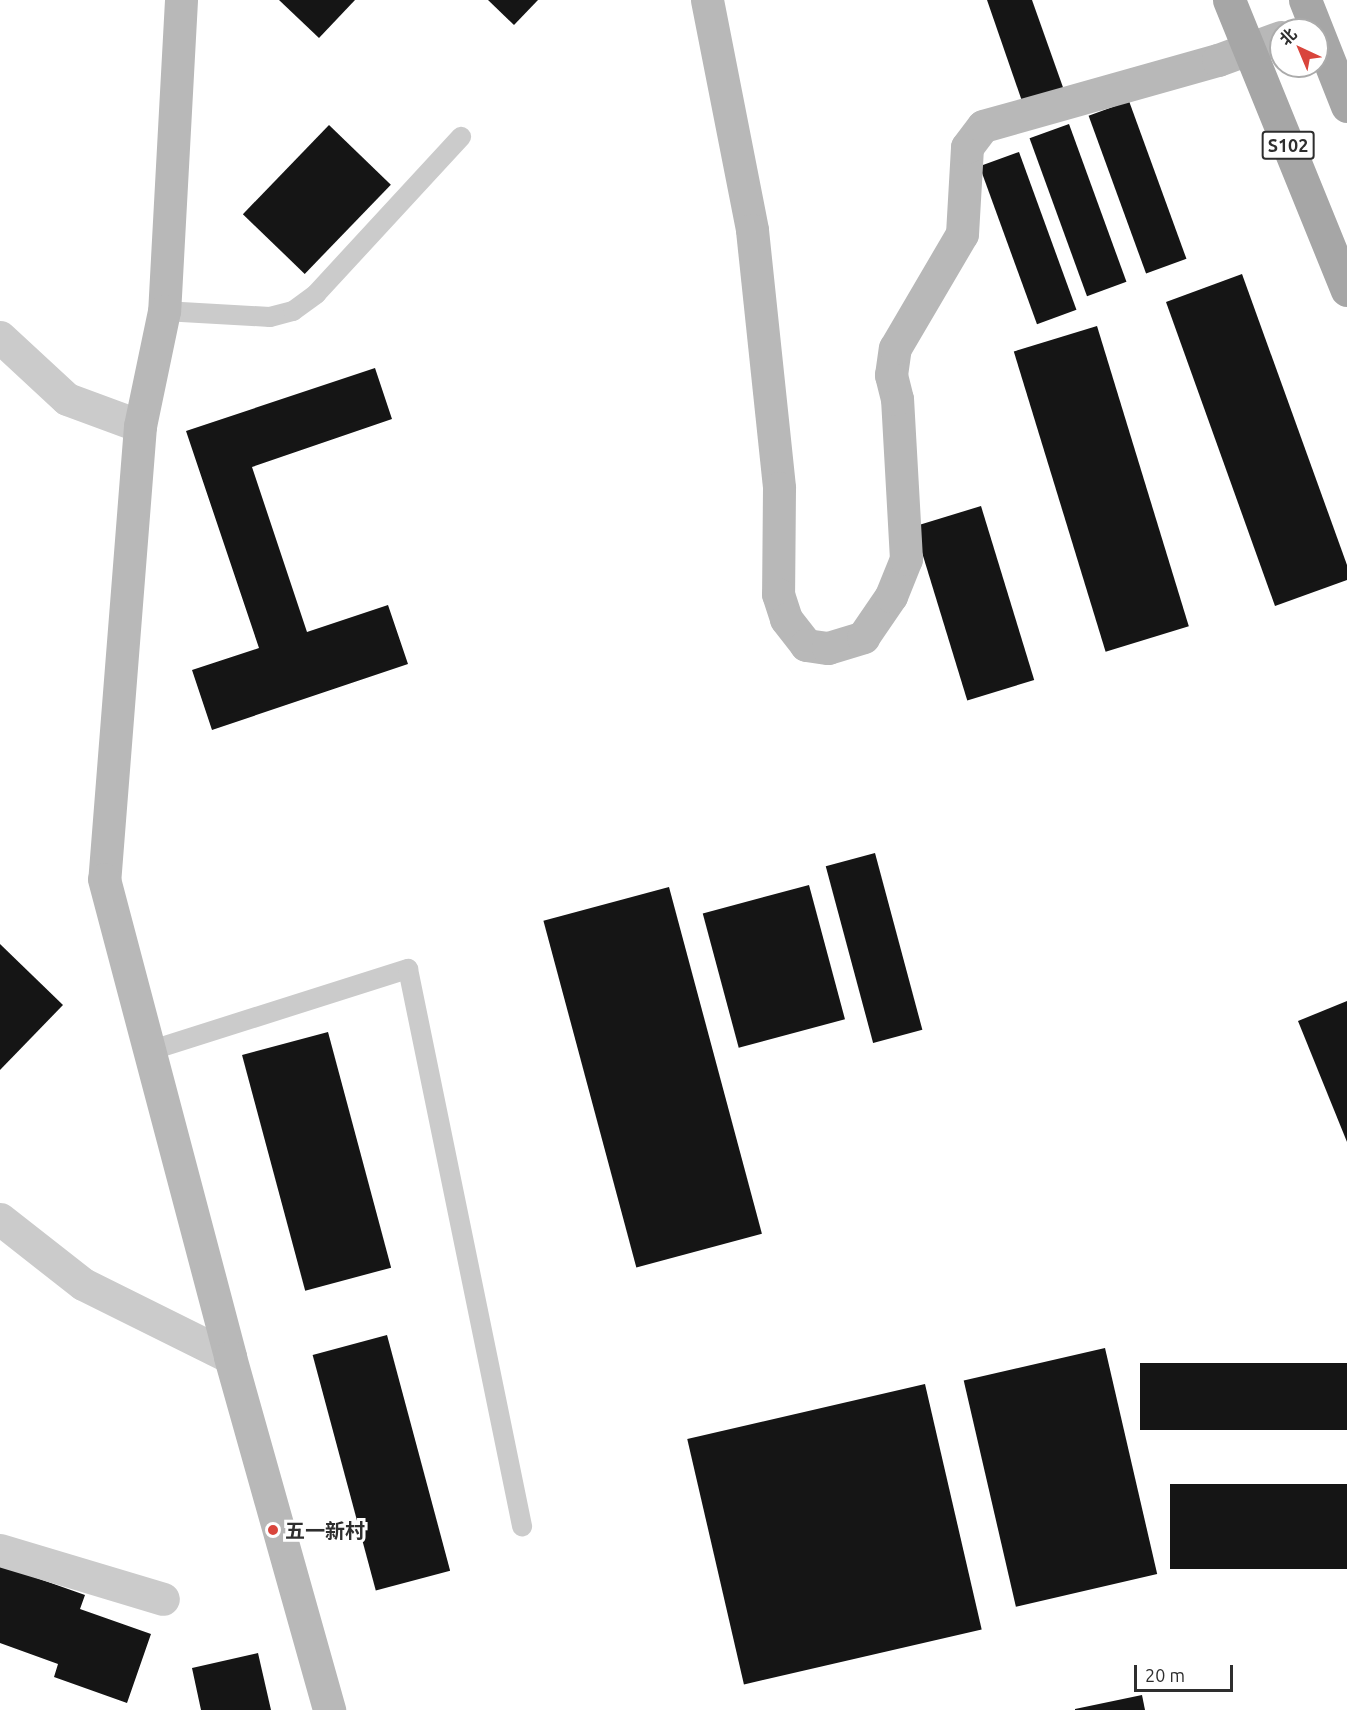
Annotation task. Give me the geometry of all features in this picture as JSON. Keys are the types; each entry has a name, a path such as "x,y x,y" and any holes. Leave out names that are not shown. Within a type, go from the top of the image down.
{"main road":[{"name":"S102","path":"1229,0 1347,290"},
{"path":"1329,67 1347,106"}],"street":[{"path":"181,0 164,311 140,426 104,879 230,1356 329,1710"},
{"path":"707,0 752,230 779,488 778,594 786,619 806,645 828,648 863,637 891,596 906,559 897,399 891,375 895,348 962,234 967,147 983,126 1269,41"},
{"path":"0,337 67,399 140,426"},
{"path":"0,1219 82,1284 230,1356"},
{"path":"0,1550 164,1599"}],"lane":[{"path":"164,311 270,317 293,311 316,294 461,137"},
{"path":"149,1051 408,969 522,1526"}],"building":[{"path":"279,0 355,0 319,38"},
{"path":"488,0 538,0 514,25"},
{"path":"987,0 1032,0 1065,93 1024,107"},
{"path":"1129,101 1186,259 1146,274 1089,116"},
{"path":"1069,124 1126,282 1087,296 1030,138"},
{"path":"329,125 391,185 305,274 243,214"},
{"path":"1019,152 1076,310 1037,324 980,166"},
{"path":"1242,274 1347,565 1347,580 1275,606 1166,302"},
{"path":"1097,326 1189,626 1106,652 1014,351"},
{"path":"375,368 392,419 252,467 307,632 388,605 408,664 212,730 192,670 259,648 186,431"},
{"path":"981,506 1034,680 967,701 914,526"},
{"path":"875,853 922,1030 873,1043 826,866"},
{"path":"809,885 845,1019 739,1048 703,913"},
{"path":"669,887 762,1234 636,1267 543,921"},
{"path":"0,944 63,1005 0,1070"},
{"path":"1347,1001 1347,1142 1298,1021"},
{"path":"328,1032 391,1268 305,1291 242,1055"},
{"path":"387,1335 450,1571 376,1591 313,1355"},
{"path":"1105,1348 1157,1574 1016,1607 964,1381"},
{"path":"1140,1363 1347,1363 1347,1430 1140,1430"},
{"path":"925,1384 982,1630 744,1684 687,1439"},
{"path":"1170,1484 1347,1484 1347,1569 1170,1569"},
{"path":"0,1565 85,1595 80,1609 151,1634 127,1703 54,1677 58,1664 0,1643"},
{"path":"258,1653 271,1710 201,1710 192,1668"},
{"path":"1142,1695 1145,1710 1075,1710 1075,1709"}],"place":[{"name":"五一新村","path":"273,1530"}]}
